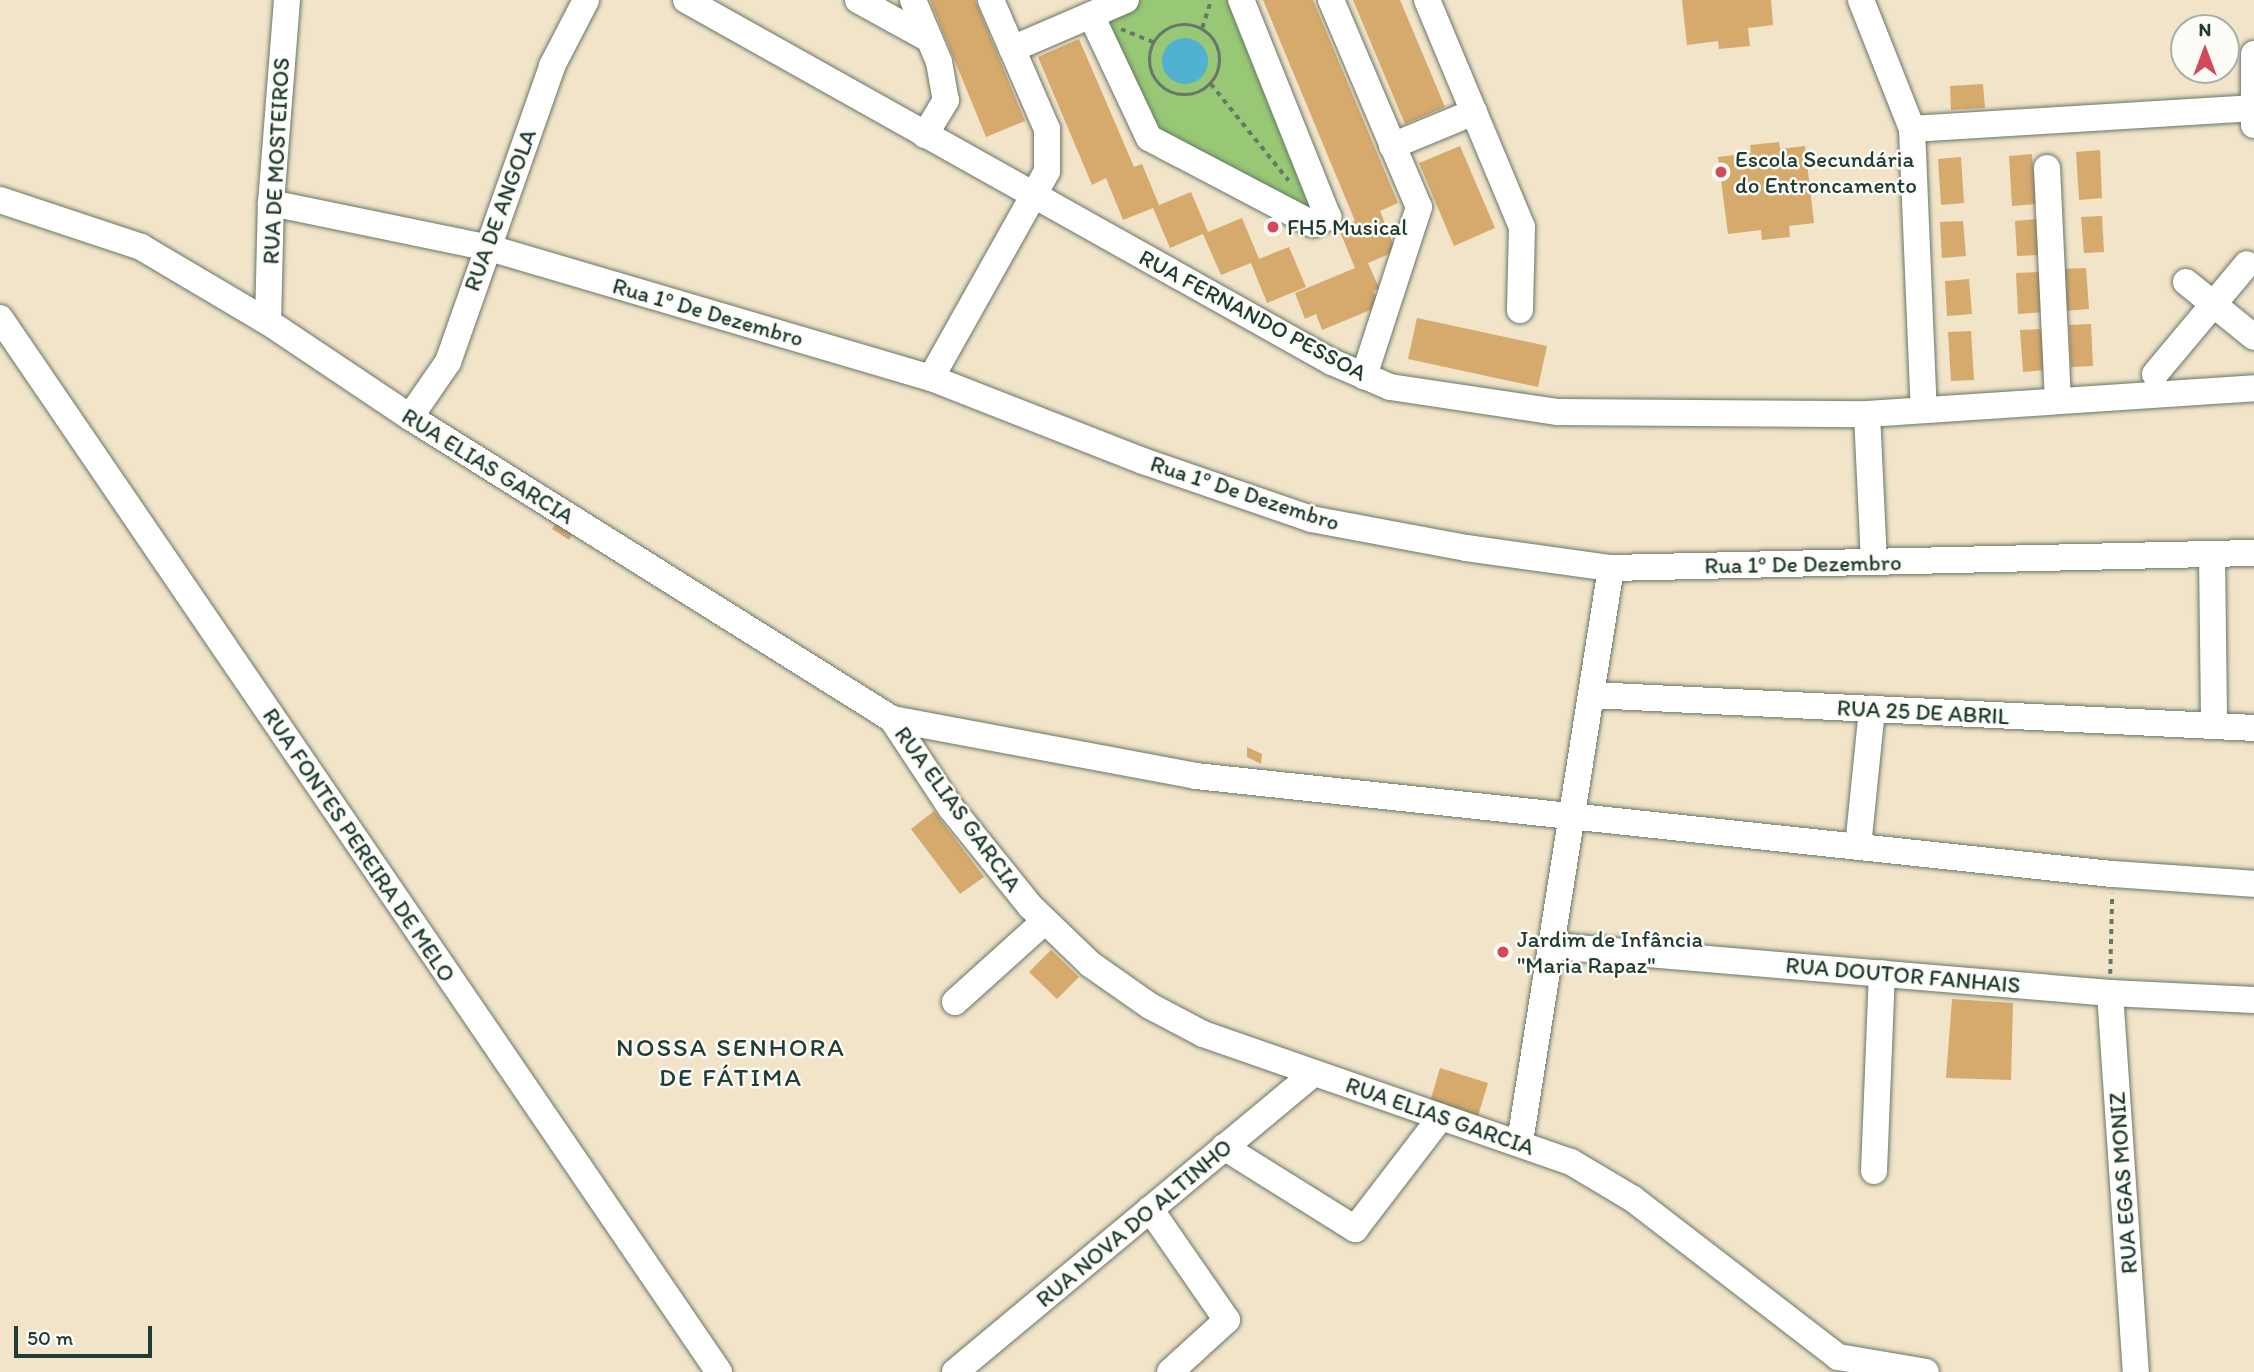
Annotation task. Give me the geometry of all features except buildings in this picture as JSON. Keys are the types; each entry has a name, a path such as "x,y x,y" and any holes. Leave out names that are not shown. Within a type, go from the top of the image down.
{"street":[{"name":"RUA DE MOSTEIROS","path":"268,322 271,203 287,0"},
{"name":"RUA DE ANGOLA","path":"410,417 448,362 486,247 552,66 586,0"},
{"name":"RUA FERNANDO PESSOA","path":"686,0 1034,196 1364,376 1390,387 1558,412 1867,414 2254,388"},
{"path":"858,0 929,39"},
{"path":"913,0 929,39 946,100 925,135"},
{"path":"931,378 1048,171 1050,151 1046,129 991,0"},
{"path":"1012,49 1126,0"},
{"path":"1091,15 1149,138 1313,224 1328,217 1241,0"},
{"path":"1331,0 1419,207 1364,376"},
{"path":"1427,0 1522,228 1520,310"},
{"path":"1861,0 1912,129 1924,410"},
{"path":"1912,129 2254,113 2254,54"},
{"path":"1391,146 1474,112"},
{"path":"2047,168 2058,401"},
{"name":"RUA ELIAS GARCIA","path":"0,200 141,247 268,322 410,417 892,719 951,808 1045,921 1090,964 1150,1006 1203,1034 1313,1074 1520,1142 1606,1181 1838,1357 1889,1371 1926,1372"},
{"name":"Rua 1º De Dezembro","path":"271,203 486,247 931,378 1143,461 1311,519 1611,568 2254,553"},
{"path":"2250,263 2186,282 2254,337"},
{"path":"2155,374 2250,263"},
{"name":"RUA FONTES PEREIRA DE MELO","path":"0,318 719,1372"},
{"path":"1867,414 1874,562"},
{"path":"2212,554 2214,726"},
{"path":"1520,1142 1574,815 1611,568"},
{"name":"RUA 25 DE ABRIL","path":"1592,695 2254,728"},
{"path":"1858,847 1872,709"},
{"path":"892,719 1196,776 2112,874 2254,884"},
{"path":"955,1002 1045,921"},
{"name":"RUA DOUTOR FANHAIS","path":"1553,946 2110,993 2254,1000"},
{"path":"1874,1171 1882,973"},
{"name":"RUA EGAS MONIZ","path":"2110,993 2136,1372"},
{"name":"RUA NOVA DO ALTINHO","path":"955,1372 1313,1074"},
{"path":"1224,1147 1355,1229 1441,1117"},
{"path":"1150,1209 1227,1320 1170,1372"}],"path":[{"path":"1201,29 1211,0"},
{"path":"1177,26 1201,29 1218,46 1221,58 1211,85 1184,96 1163,88 1151,70 1155,43 1177,26"},
{"path":"1120,28 1155,43"},
{"path":"1211,85 1292,185"},
{"path":"2110,993 2112,874"}],"green space":[{"path":"1140,0 1235,0 1323,212 1309,218 1151,135 1096,18"}],"water":[{"path":"1185,38 1201,45 1208,61 1201,77 1185,84 1169,77 1162,61 1169,45"}],"place":[{"name":"Escola Secundária do Entroncamento","path":"1721,172"},
{"name":"FH5 Musical","path":"1273,227"},
{"name":"Jardim de Infância \"Maria Rapaz\"","path":"1503,952"}],"district":[{"name":"NOSSA SENHORA DE FÁTIMA","path":"731,1063"}]}
